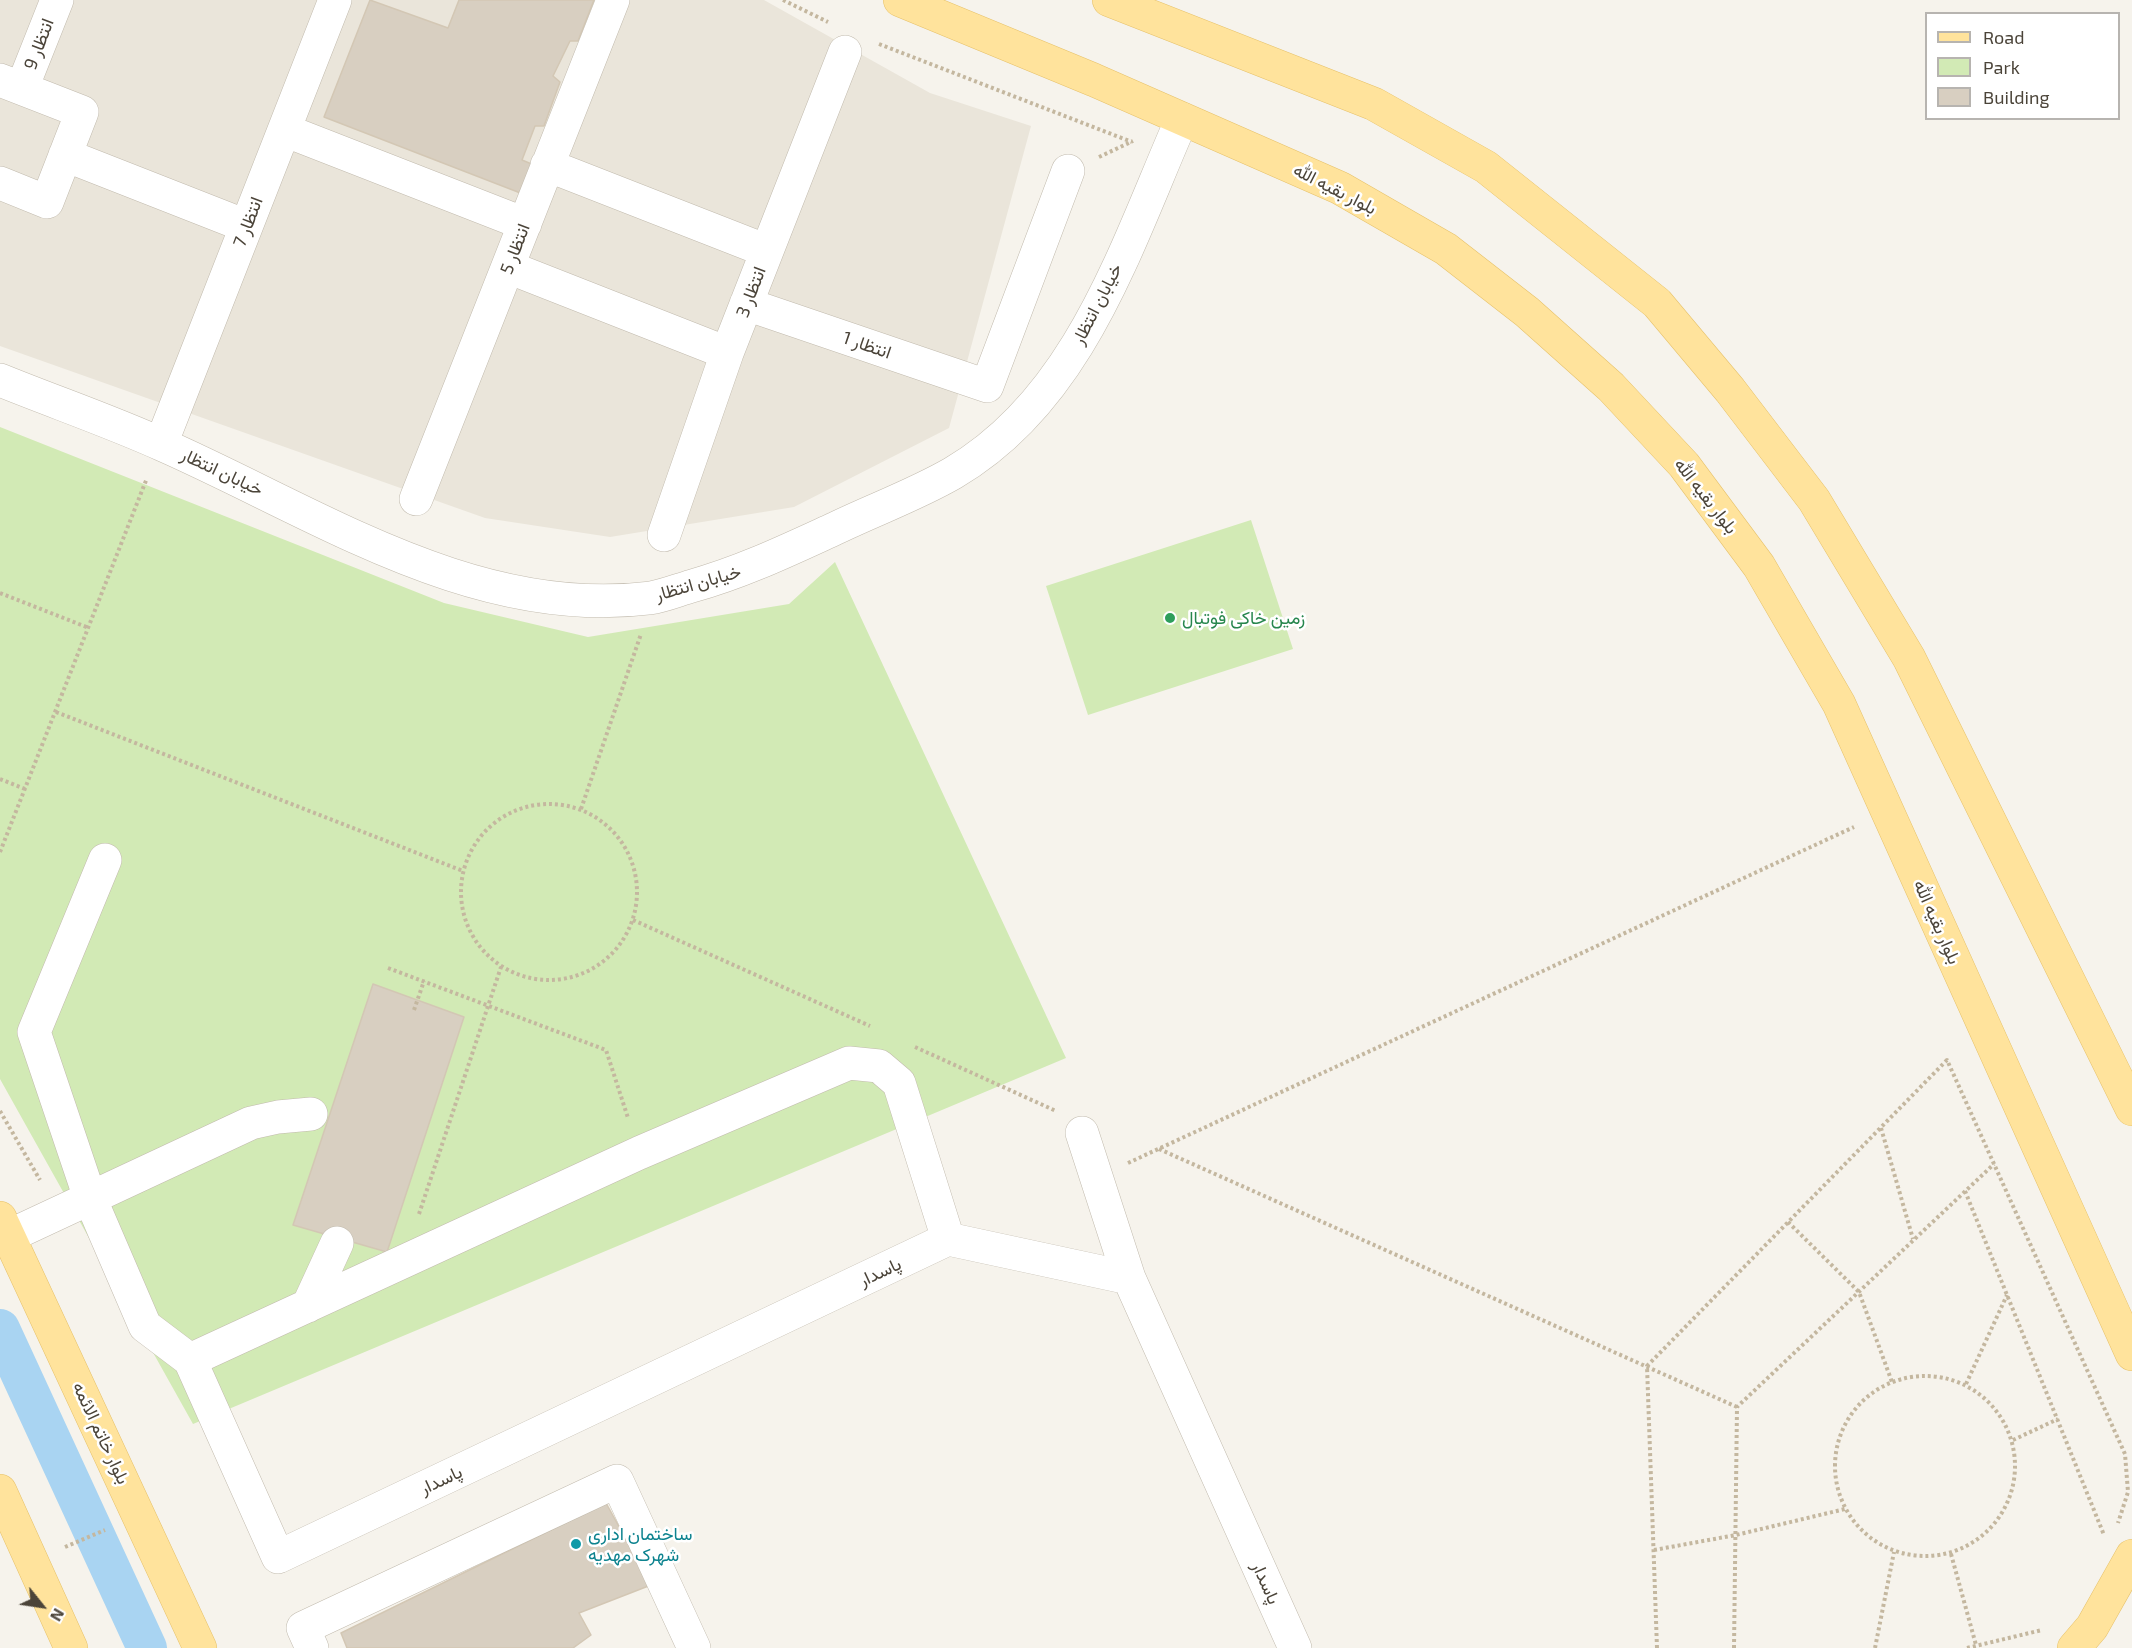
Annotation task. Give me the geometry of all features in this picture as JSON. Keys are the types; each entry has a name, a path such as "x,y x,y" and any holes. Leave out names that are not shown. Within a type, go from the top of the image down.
{"main road":[{"name":"بلوار بقیه الله","path":"900,0 1182,118 1340,188 1446,249 1527,312 1611,387 1684,465 1760,566 1839,704 2132,1354"},
{"path":"1109,0 1374,104 1486,166 1657,303 1730,390 1814,500 1909,658 2132,1109"},
{"name":"بلوار خاتم الائمه","path":"4,1227 200,1648"},
{"path":"0,1491 71,1648"},
{"path":"2074,1648 2092,1627 2119,1547"}],"street":[{"name":"انتظار 9","path":"11,84 57,0"},
{"name":"انتظار 7","path":"161,444 335,0"},
{"name":"انتظار 5","path":"417,499 613,0"},
{"name":"انتظار 3","path":"664,535 727,353 851,40"},
{"path":"0,183 47,202 82,112 11,84"},
{"name":"خیابان انتظار","path":"0,380 161,444 395,554 461,579 532,596 592,602 653,598 740,572 932,483 953,473 1014,428 1061,373 1099,308 1182,118"},
{"path":"284,130 525,224"},
{"path":"65,155 246,226"},
{"path":"548,165 767,251"},
{"name":"انتظار 1","path":"746,304 987,386 1068,171"},
{"path":"508,267 727,353"},
{"path":"105,860 34,1032 90,1198 145,1326 190,1360 639,1153 849,1063 879,1066 898,1083 948,1239 1129,1278"},
{"path":"4,1227 59,1212 251,1123 311,1114"},
{"name":"پاسدار","path":"1082,1133 1129,1278 1295,1648"},
{"name":"پاسدار","path":"190,1360 278,1557 948,1239"},
{"path":"308,1306 337,1243"},
{"path":"312,1648 303,1628 617,1481 694,1648"}],"path":[{"path":"783,0 851,40 1132,142"},
{"path":"1068,171 1182,118"},
{"path":"0,852 161,444"},
{"path":"0,593 89,628"},
{"path":"581,808 653,598"},
{"path":"56,712 463,871"},
{"path":"0,779 25,789"},
{"path":"551,803 581,808 604,822 622,842 634,866 637,893 633,920 617,948 593,969 563,980 531,979 501,967 480,949 466,925 460,898 463,871 474,843 495,821 504,816 521,807 551,803"},
{"path":"1098,1178 1887,812"},
{"path":"633,920 880,1031"},
{"path":"403,1262 501,967"},
{"path":"388,968 606,1050 639,1153"},
{"path":"414,1010 424,981"},
{"path":"912,1045 1052,1108 1082,1133"},
{"path":"1657,1648 1647,1366 1947,1060 2125,1454 2128,1492 2117,1527"},
{"path":"0,1111 59,1212"},
{"path":"1881,1128 1913,1240"},
{"path":"1158,1149 1737,1407"},
{"path":"1734,1648 1737,1407 1994,1164"},
{"path":"1965,1191 2058,1419 2119,1547"},
{"path":"1788,1222 1859,1292 1892,1382"},
{"path":"1966,1384 2007,1294"},
{"path":"1929,1375 1966,1384 1995,1407 2013,1440 2013,1487 1991,1529 1951,1554 1922,1557 1894,1552 1865,1534 1845,1509 1834,1472 1840,1434 1860,1402 1892,1382 1929,1375"},
{"path":"2013,1440 2058,1419"},
{"path":"1654,1550 1736,1535 1845,1509"},
{"path":"32,1561 139,1515"},
{"path":"1875,1648 1894,1552"},
{"path":"1951,1554 1976,1646"},
{"path":"1967,1648 2045,1629"}],"shaded area":[{"path":"0,0 764,0 930,93 1031,126 949,428 794,507 610,537 485,518 0,346"}],"green space":[{"path":"0,427 444,603 588,637 789,604 835,562 1066,1058 193,1424 0,1079"},
{"name":"زمین خاکی فوتبال","path":"1251,520 1293,649 1088,715 1046,586"}],"building":[{"path":"370,0 448,28 459,0 594,0 578,41 570,41 553,76 560,82 544,126 535,126 522,160 534,165 523,194 324,117"},
{"path":"373,984 464,1017 387,1252 293,1225"},
{"name":"ساختمان اداری شهرک مهدیه","path":"606,1503 651,1585 579,1613 591,1635 573,1648 347,1648 341,1633"}],"waterway":[{"path":"0,1329 147,1648"}],"place":[{"name":"زمین خاکی فوتبال","path":"1170,618"},
{"name":"ساختمان اداری شهرک مهدیه","path":"576,1544"}]}
